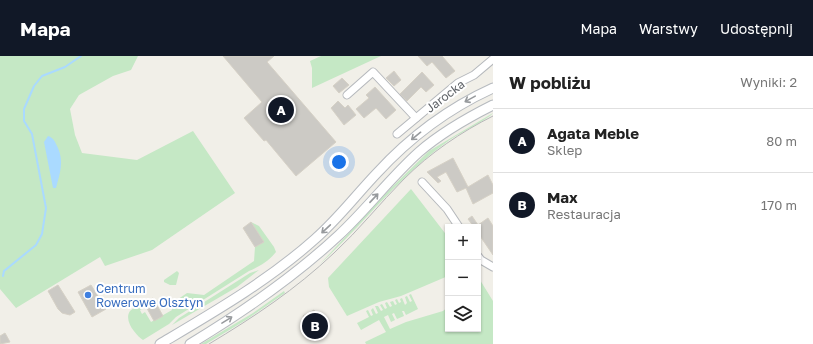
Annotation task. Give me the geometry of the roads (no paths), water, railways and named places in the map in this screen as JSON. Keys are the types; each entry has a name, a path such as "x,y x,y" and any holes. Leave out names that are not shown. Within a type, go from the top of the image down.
{"main road":[{"path":"160,344 233,302 273,274 328,227 380,169 409,142 461,104 493,88"},
{"path":"190,344 260,300 300,270 341,234 420,152 463,121 493,105"}],"street":[{"name":"Jarocka","path":"397,134 458,83 474,75 493,59"},
{"path":"347,95 373,72 416,118"},
{"path":"422,182 447,209 457,224"},
{"path":"481,260 493,267"}],"water":[{"path":"48,136 55,142 61,158 61,168 56,188 53,188 44,142"}],"waterway":[{"path":"3,276 4,271 36,245 42,234 46,208 32,134 24,121 24,109 34,86 42,76 65,67 81,56"}],"tram line":[{"path":"209,344 258,313 305,279 343,244 395,188 424,160 458,136 493,116"}],"place":[{"name":"Agata Meble","path":"281,110"},
{"name":"Centrum Rowerowe Olsztyn","path":"88,295"},
{"name":"Max","path":"315,326"}]}
